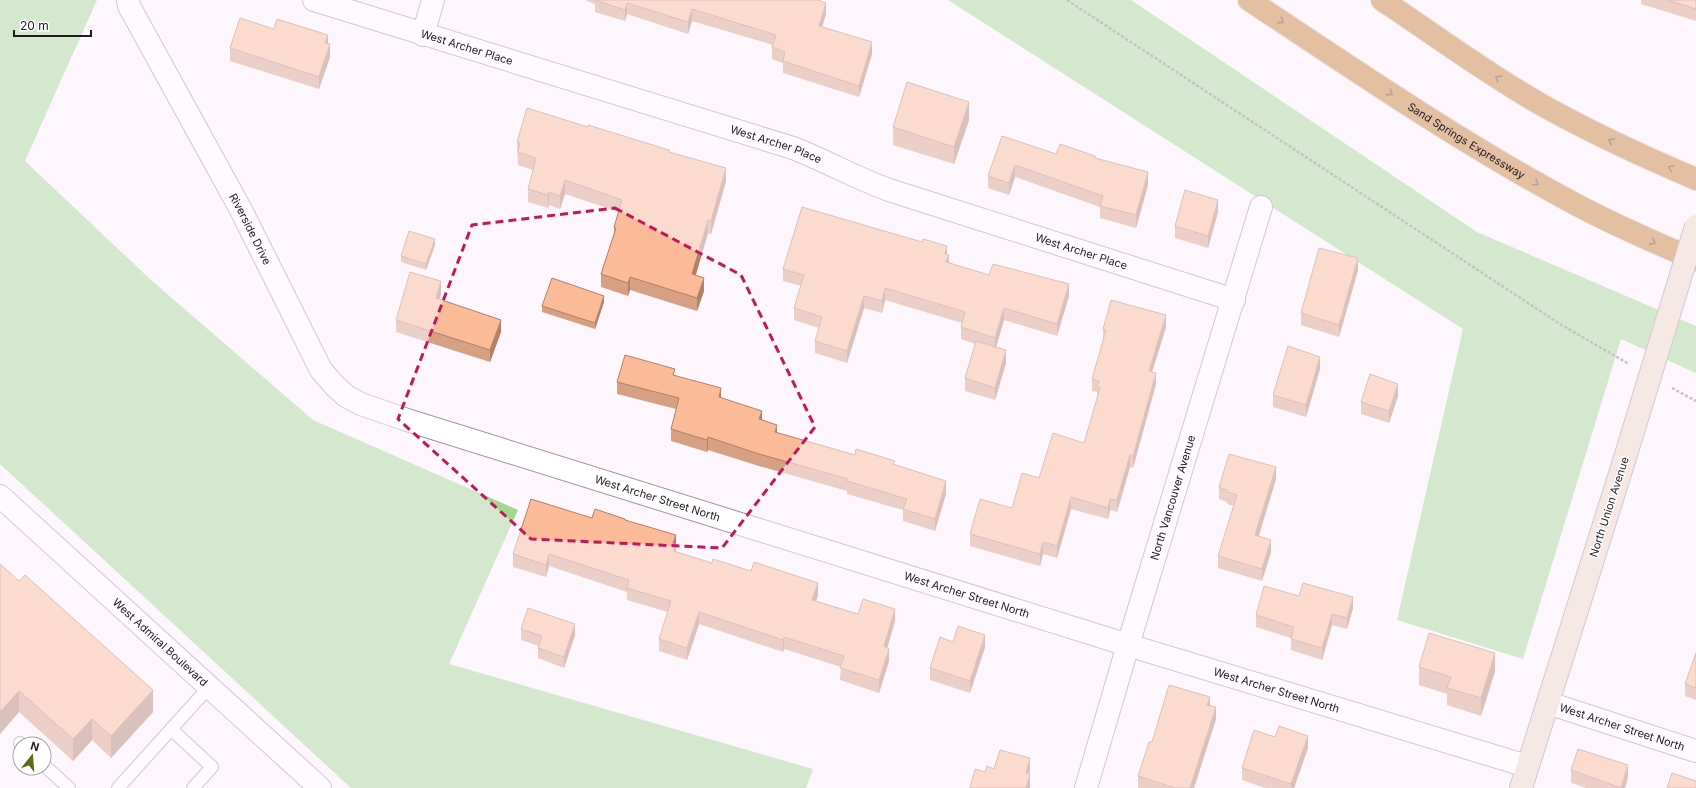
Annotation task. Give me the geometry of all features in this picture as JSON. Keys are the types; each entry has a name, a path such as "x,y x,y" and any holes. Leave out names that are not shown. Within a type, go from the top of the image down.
{"highway":[{"name":"Sand Springs Expressway","path":"1249,0 1408,105 1511,168 1617,226 1696,260"},
{"path":"1382,0 1483,68 1542,105 1646,158 1696,179"}],"street":[{"name":"Riverside Drive","path":"128,0 129,6 241,210 321,370 346,396 361,404 407,420"},
{"name":"West Archer Place","path":"314,0 423,35 793,148 818,158 870,183 889,190 1234,300"},
{"path":"423,35 433,0"},
{"name":"North Vancouver Avenue","path":"1086,788 1261,207"},
{"name":"North Union Avenue","path":"1521,788 1696,226"},
{"name":"West Archer Street North","path":"407,420 1128,645 1527,766"},
{"name":"West Admiral Boulevard","path":"0,496 210,686 320,788"},
{"name":"West Archer Street North","path":"1548,703 1696,752"}],"lane":[{"path":"118,788 210,686"},
{"path":"171,729 212,767 193,788"},
{"path":"52,772 69,788"}],"path":[{"path":"1067,0 1560,324 1634,366"},
{"path":"1668,386 1696,401"}],"highlighted area":[{"path":"615,208 741,275 815,427 722,548 531,539 398,419 472,225"}],"green space":[{"path":"0,0 97,0 25,161 151,280 313,420 518,510 449,664 813,769 806,788 351,788 0,464"},
{"path":"948,0 1131,0 1477,232 1696,326 1696,373 1621,339 1523,659 1397,620 1463,329"}],"building":[{"path":"595,0 818,0 826,3 819,26 872,42 859,86 783,61 785,52 772,47 776,35 692,9 688,22 627,3 625,10"},
{"path":"1667,0 1696,0 1696,9"},
{"path":"240,18 274,29 277,19 328,35 325,43 330,44 319,77 230,48"},
{"path":"907,82 969,102 954,147 893,127"},
{"path":"527,108 588,127 588,125 669,150 669,152 726,168 711,221 708,220 692,274 704,278 697,298 630,277 628,283 601,274 616,228 614,227 622,200 565,180 560,196 549,192 548,195 528,189 536,158 518,152 520,143 517,142"},
{"path":"1002,136 1056,154 1060,144 1095,156 1095,158 1148,172 1136,215 1100,206 1103,196 1015,165 1009,183 988,176"},
{"path":"1185,190 1218,200 1208,236 1175,226"},
{"path":"802,207 922,242 923,239 947,246 945,254 949,255 946,262 989,275 993,264 1069,284 1057,324 1004,308 995,338 961,327 965,312 885,288 882,301 864,296 847,351 815,341 822,317 794,308 804,275 783,269"},
{"path":"409,231 435,239 426,264 401,256"},
{"path":"1319,248 1358,258 1339,325 1301,313"},
{"path":"410,272 441,281 436,298 501,320 490,350 396,320"},
{"path":"552,278 604,296 595,323 542,306"},
{"path":"1111,300 1166,315 1149,371 1156,373 1133,456 1130,455 1117,500 1110,499 1108,508 1071,497 1057,546 1043,542 1040,554 970,534 980,499 1012,508 1022,473 1039,478 1053,433 1084,443 1100,388 1097,387 1099,381 1092,379 1106,330 1103,329"},
{"path":"976,341 1006,350 995,388 965,378"},
{"path":"1288,346 1320,357 1306,405 1273,395"},
{"path":"625,355 675,369 673,375 721,388 719,397 762,411 759,419 777,425 775,432 855,455 856,449 895,461 893,464 946,481 935,519 903,509 907,499 847,481 848,479 759,454 708,437 707,440 671,429 679,398 617,382"},
{"path":"1370,374 1398,384 1389,411 1361,402"},
{"path":"1229,454 1276,467 1255,535 1271,540 1262,569 1218,556 1237,495 1227,492 1227,490 1219,487"},
{"path":"531,499 592,518 595,509 625,520 676,535 673,543 676,544 674,551 712,563 713,559 751,571 754,562 818,583 812,600 858,614 863,599 895,609 884,646 889,649 879,680 840,668 844,656 784,637 783,640 699,612 687,648 659,639 671,601 627,588 629,580 549,554 546,565 513,554"},
{"path":"0,564 19,581 25,575 153,690 111,736 92,719 73,739 19,691 0,712"},
{"path":"1303,583 1353,597 1347,618 1332,614 1322,648 1291,639 1294,627 1256,615 1264,586 1299,596"},
{"path":"528,608 575,624 564,657 538,648 542,636 521,629"},
{"path":"958,626 985,635 970,681 930,668 940,637 953,642"},
{"path":"1429,633 1495,653 1481,698 1447,688 1451,677 1419,667"},
{"path":"1696,653 1696,688 1685,684"},
{"path":"1169,685 1210,697 1207,705 1216,707 1190,788 1175,788 1138,776 1149,742 1152,742"},
{"path":"1279,726 1308,736 1291,784 1242,768 1254,730 1275,737"},
{"path":"1578,749 1628,765 1621,788 1571,770"},
{"path":"1000,750 1030,758 1026,773 1030,774 1026,788 970,788 975,769 985,772 987,766 994,769"},
{"path":"1672,773 1696,781 1696,788 1667,788"}]}
